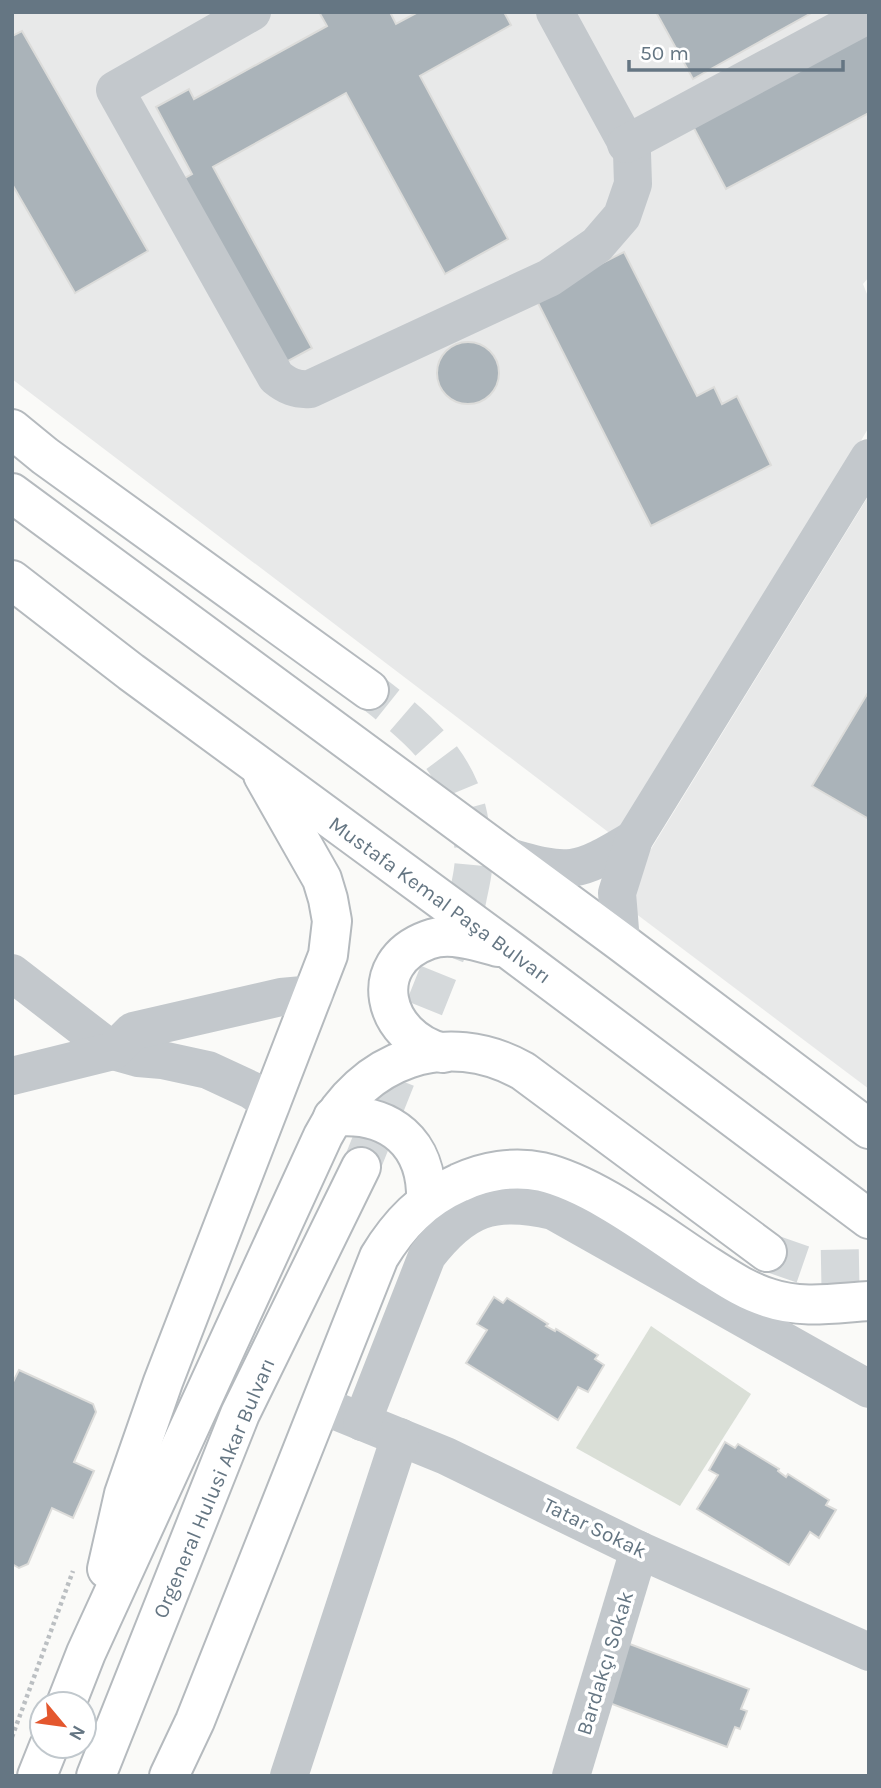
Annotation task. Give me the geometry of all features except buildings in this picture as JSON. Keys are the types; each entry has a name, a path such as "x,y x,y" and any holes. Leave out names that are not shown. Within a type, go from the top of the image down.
{"main road":[{"path":"12,429 45,456 369,690"},
{"path":"12,493 621,942 869,1129"},
{"name":"Mustafa Kemal Paşa Bulvarı","path":"12,580 131,673 511,951 869,1219"},
{"path":"86,1653 124,1494 163,1382 328,955 332,921 322,879 256,764"},
{"path":"511,951 483,943 442,937 417,946 397,963 388,988 389,1002 398,1023 417,1043 443,1053 485,1054 523,1071 767,1252"},
{"name":"Orgeneral Hulusi Akar Bulvarı","path":"71,1690 86,1653 333,1116 361,1084 379,1072 399,1062 443,1053"},
{"path":"333,1116 365,1116 380,1121 406,1139 423,1168 427,1184 426,1201"},
{"name":"Orgeneral Hulusi Akar Bulvarı","path":"96,1776 240,1415 361,1167"},
{"path":"169,1776 195,1721 379,1257 407,1217 426,1201 446,1188 490,1172 540,1172 562,1178 615,1206 736,1284 753,1292 787,1303 812,1305 869,1301"}],"street":[{"path":"252,12 115,90 276,377 293,388 310,389 523,292 574,263 611,231 622,216 633,184 632,153 555,12"},
{"path":"626,144 869,14"},
{"path":"621,942 616,909 617,893 634,839 869,458"},
{"path":"503,855 553,869 570,870 601,859 634,839"},
{"path":"12,973 113,1051 208,1070 251,1090 271,1104"},
{"path":"12,1076 113,1051 133,1031 281,997 314,994"},
{"path":"362,1422 427,1256 444,1233 468,1214 496,1206 524,1204 553,1211 869,1389"},
{"name":"Tatar Sokak","path":"320,1405 446,1456 639,1550 869,1652"},
{"path":"289,1776 400,1437"},
{"name":"Bardakçı Sokak","path":"571,1776 639,1550"}],"shaded area":[{"path":"12,12 869,12 869,277 863,284 869,299 869,427 624,844 12,379"},
{"path":"869,495 869,1089 619,901"},
{"path":"651,1326 751,1394 680,1506 576,1448"}],"tunnel":[{"path":"361,1167 467,901 474,858 465,803 446,765 419,732 369,690"},
{"path":"767,1252 816,1269 869,1268"}]}
